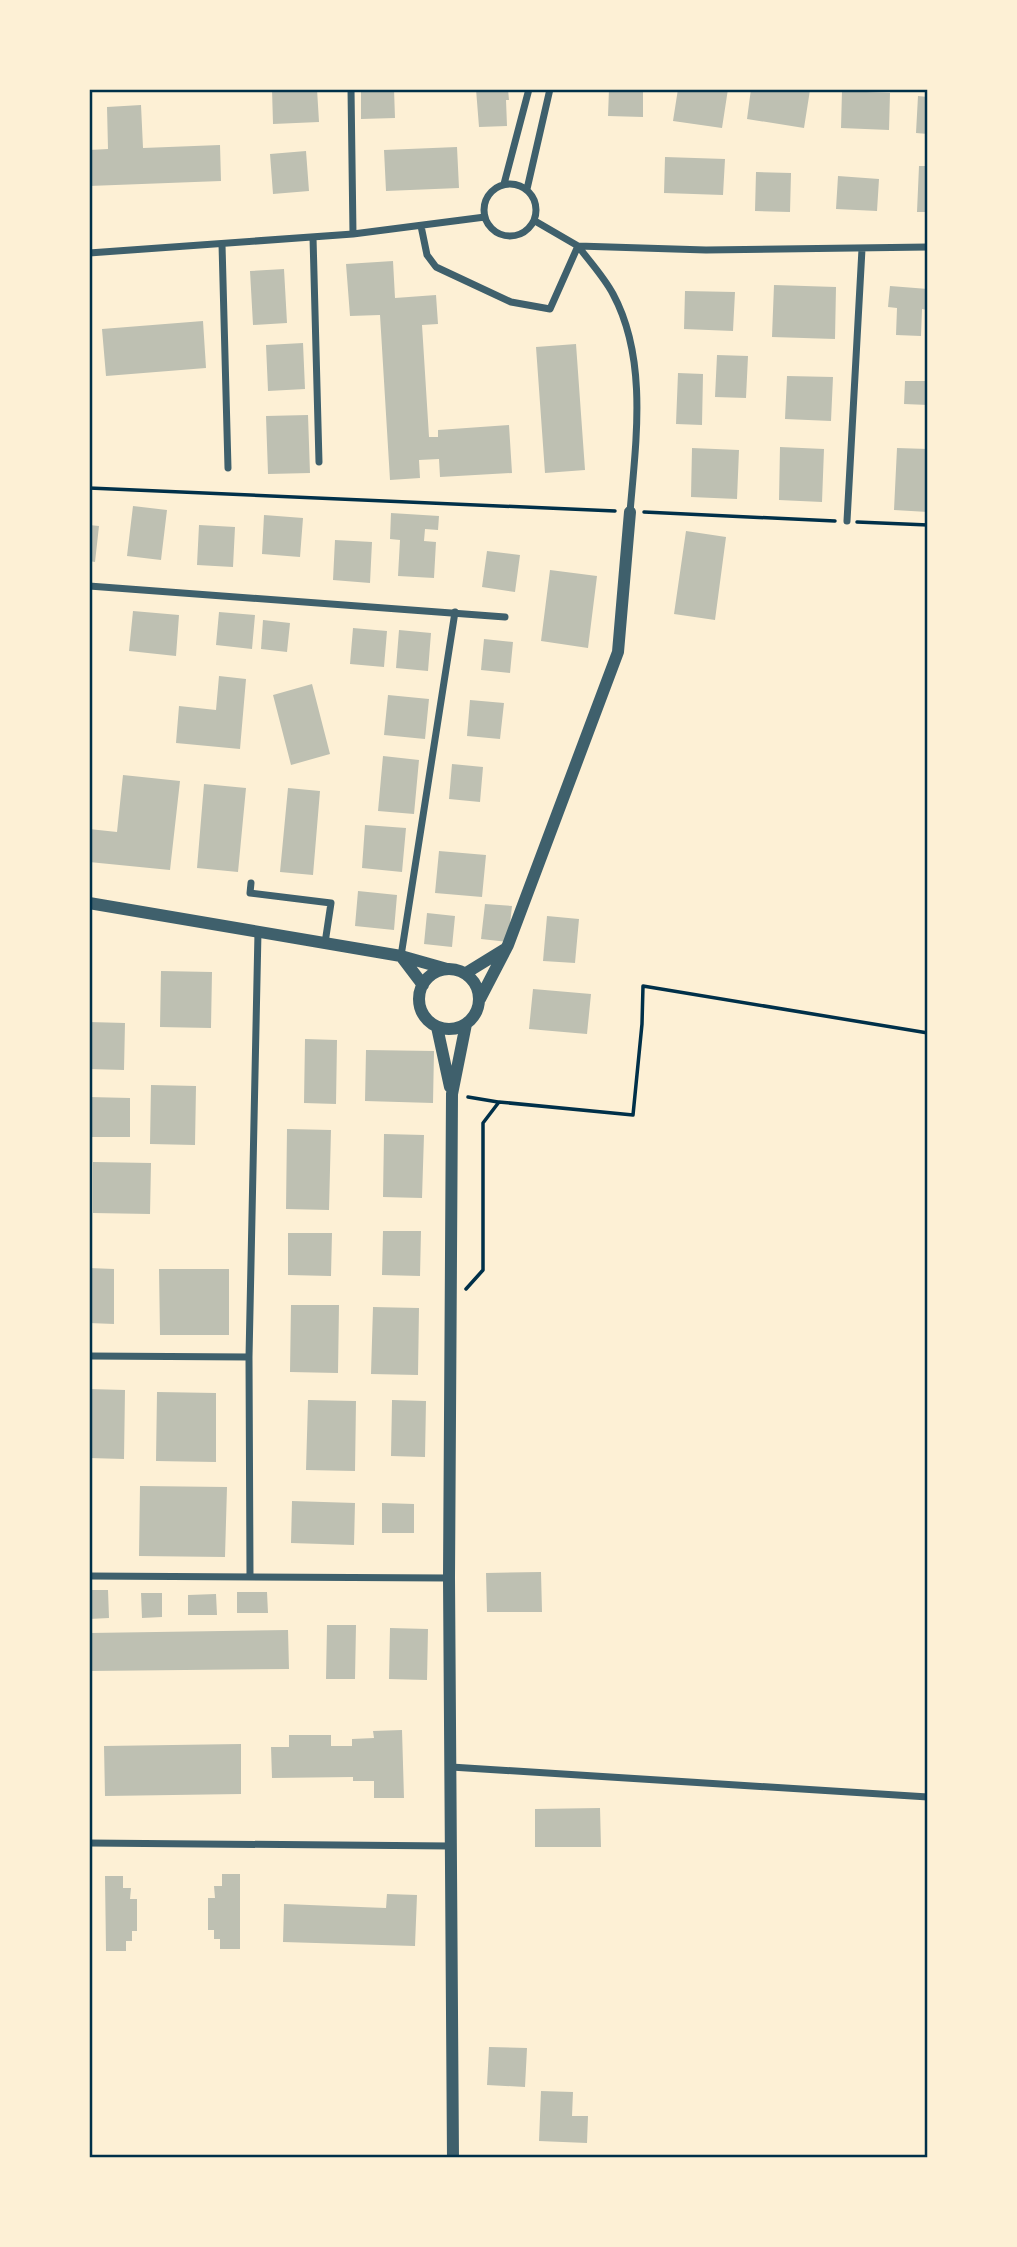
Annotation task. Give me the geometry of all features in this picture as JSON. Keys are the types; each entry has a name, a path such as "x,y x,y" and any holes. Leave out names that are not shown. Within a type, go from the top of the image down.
{"street":[{"path":"351,89 353,234"},
{"path":"504,184 529,89"},
{"path":"527,189 550,89"},
{"path":"504,184 520,185 527,189 536,204 535,220 524,233 508,237 493,231 485,217 487,197 504,184"},
{"path":"89,253 353,234 485,217"},
{"path":"453,2158 450,1846 451,1307 458,1095 466,1024 478,1009 480,999 506,948 618,652 624,512 636,443 636,380 628,333 613,294 578,246 535,220"},
{"path":"421,226 428,255 436,267 511,302 550,309 578,246"},
{"path":"313,237 319,462"},
{"path":"222,244 228,468"},
{"path":"578,246 706,250 928,247"},
{"path":"848,522 862,249"},
{"path":"89,586 505,617"},
{"path":"423,985 401,956 455,612"},
{"path":"251,883 250,893 331,903 325,943"},
{"path":"89,903 401,956 466,973 478,989 480,999"},
{"path":"250,1576 249,1357 258,932"},
{"path":"466,973 506,948"},
{"path":"447,968 437,971 423,985 420,1004 423,1014 437,1027 447,1029 466,1024"},
{"path":"437,1027 458,1095"},
{"path":"89,1356 249,1357"},
{"path":"89,1576 450,1578"},
{"path":"451,1767 928,1797"},
{"path":"89,1843 450,1846"}],"path":[{"path":"89,488 928,525"},
{"path":"458,1095 499,1102 633,1115 643,986 928,1033"},
{"path":"451,1307 483,1270 483,1123 499,1102"}],"building":[{"path":"272,89 317,89 319,122 273,124"},
{"path":"361,89 394,89 395,118 361,119"},
{"path":"476,89 508,89 507,126 479,127"},
{"path":"609,89 643,89 643,117 608,116"},
{"path":"678,89 728,89 722,128 673,121"},
{"path":"751,89 810,90 804,128 747,119"},
{"path":"842,91 890,93 889,130 841,128"},
{"path":"918,96 928,97 928,134 916,133"},
{"path":"141,105 143,148 220,145 221,181 89,186 89,150 108,149 107,107"},
{"path":"457,147 459,188 386,191 384,150"},
{"path":"306,151 309,191 273,194 270,154"},
{"path":"665,157 725,159 723,195 664,193"},
{"path":"919,166 928,166 928,212 917,212"},
{"path":"756,172 791,173 790,212 755,211"},
{"path":"838,176 879,179 877,211 836,209"},
{"path":"393,261 395,298 436,295 438,324 422,325 429,437 438,437 438,430 509,425 512,473 440,477 439,459 419,460 420,478 390,480 380,315 350,316 346,264"},
{"path":"284,269 287,323 253,325 250,271"},
{"path":"774,285 836,287 835,339 772,337"},
{"path":"890,286 928,289 927,310 922,309 921,336 896,335 897,308 888,307"},
{"path":"685,291 735,292 733,331 684,329"},
{"path":"203,321 206,368 106,376 102,329"},
{"path":"303,343 305,389 268,391 266,345"},
{"path":"576,344 585,470 545,473 536,347"},
{"path":"717,355 748,356 746,398 715,397"},
{"path":"678,373 703,374 702,425 676,424"},
{"path":"787,376 833,377 831,421 785,419"},
{"path":"905,381 928,381 928,405 904,404"},
{"path":"308,415 310,473 268,474 266,416"},
{"path":"780,447 824,449 822,502 779,500"},
{"path":"692,448 739,450 737,499 691,497"},
{"path":"897,448 928,449 928,512 894,510"},
{"path":"133,506 167,510 161,560 127,556"},
{"path":"391,513 439,516 438,530 425,529 424,541 436,542 434,578 398,576 400,540 390,539"},
{"path":"264,515 303,518 300,557 262,554"},
{"path":"89,525 99,526 95,562 89,561"},
{"path":"199,525 235,527 233,567 197,565"},
{"path":"686,531 726,537 715,620 674,614"},
{"path":"335,540 372,542 370,583 333,580"},
{"path":"487,551 520,555 515,592 482,587"},
{"path":"550,570 597,576 588,648 541,641"},
{"path":"133,611 179,615 176,656 129,651"},
{"path":"219,612 255,615 252,649 216,645"},
{"path":"263,620 290,623 287,652 261,649"},
{"path":"353,628 387,631 384,667 350,664"},
{"path":"399,630 431,633 428,671 396,668"},
{"path":"484,639 513,642 510,673 481,670"},
{"path":"219,676 246,679 240,749 176,743 179,706 216,710"},
{"path":"312,684 330,754 291,765 273,695"},
{"path":"388,695 429,699 425,739 384,735"},
{"path":"470,700 504,703 500,739 467,736"},
{"path":"383,756 419,760 414,814 378,811"},
{"path":"452,764 483,767 480,802 449,799"},
{"path":"123,775 180,781 170,870 89,862 89,829 117,832"},
{"path":"204,784 246,788 238,872 197,868"},
{"path":"288,788 320,791 313,875 280,872"},
{"path":"365,825 406,828 402,872 362,868"},
{"path":"439,851 486,855 482,897 435,893"},
{"path":"358,891 397,895 394,930 355,926"},
{"path":"485,904 512,906 508,942 481,939"},
{"path":"427,913 455,916 452,947 424,944"},
{"path":"547,916 579,919 575,963 543,961"},
{"path":"161,971 212,972 211,1028 160,1027"},
{"path":"533,989 591,994 587,1034 529,1029"},
{"path":"89,1022 125,1023 124,1070 89,1069"},
{"path":"305,1039 337,1040 336,1104 304,1103"},
{"path":"366,1050 434,1051 433,1103 365,1101"},
{"path":"151,1085 196,1086 195,1145 150,1144"},
{"path":"89,1097 130,1098 130,1137 89,1137"},
{"path":"287,1129 331,1130 329,1210 286,1209"},
{"path":"384,1134 424,1135 422,1198 383,1197"},
{"path":"93,1162 151,1163 150,1214 93,1213"},
{"path":"383,1231 421,1231 420,1276 382,1275"},
{"path":"288,1233 332,1233 331,1276 288,1275"},
{"path":"89,1268 114,1269 114,1324 89,1323"},
{"path":"159,1269 229,1269 229,1335 160,1335"},
{"path":"291,1305 339,1305 338,1373 290,1372"},
{"path":"373,1307 419,1308 418,1375 371,1374"},
{"path":"89,1389 125,1390 124,1459 89,1458"},
{"path":"157,1392 216,1393 216,1462 156,1461"},
{"path":"308,1400 356,1401 355,1471 306,1470"},
{"path":"392,1400 426,1401 425,1457 391,1456"},
{"path":"140,1486 227,1487 225,1557 139,1556"},
{"path":"292,1501 355,1503 354,1545 291,1543"},
{"path":"382,1503 414,1504 414,1533 382,1533"},
{"path":"541,1572 542,1612 487,1612 486,1573"},
{"path":"89,1590 108,1590 109,1618 89,1619"},
{"path":"237,1592 267,1592 268,1613 237,1613"},
{"path":"141,1593 162,1593 162,1617 142,1618"},
{"path":"216,1594 217,1615 188,1615 188,1595"},
{"path":"327,1625 356,1625 355,1679 326,1679"},
{"path":"390,1628 428,1629 427,1680 389,1679"},
{"path":"288,1630 289,1669 89,1671 89,1633"},
{"path":"402,1730 404,1798 374,1798 374,1781 353,1781 353,1777 272,1778 271,1747 289,1747 289,1735 331,1735 331,1746 352,1746 352,1739 374,1738 373,1731"},
{"path":"241,1744 241,1794 105,1796 104,1746"},
{"path":"600,1808 601,1847 535,1847 535,1809"},
{"path":"222,1874 240,1874 240,1949 220,1949 220,1939 214,1939 214,1930 208,1930 208,1898 215,1898 214,1886 222,1886"},
{"path":"105,1876 123,1876 123,1888 131,1888 130,1899 137,1899 137,1931 132,1931 132,1941 126,1941 126,1951 106,1951"},
{"path":"387,1894 417,1895 415,1946 283,1942 284,1904 386,1908"},
{"path":"489,2047 527,2048 525,2087 487,2085"},
{"path":"541,2091 573,2092 572,2116 588,2116 587,2143 539,2141"}]}
